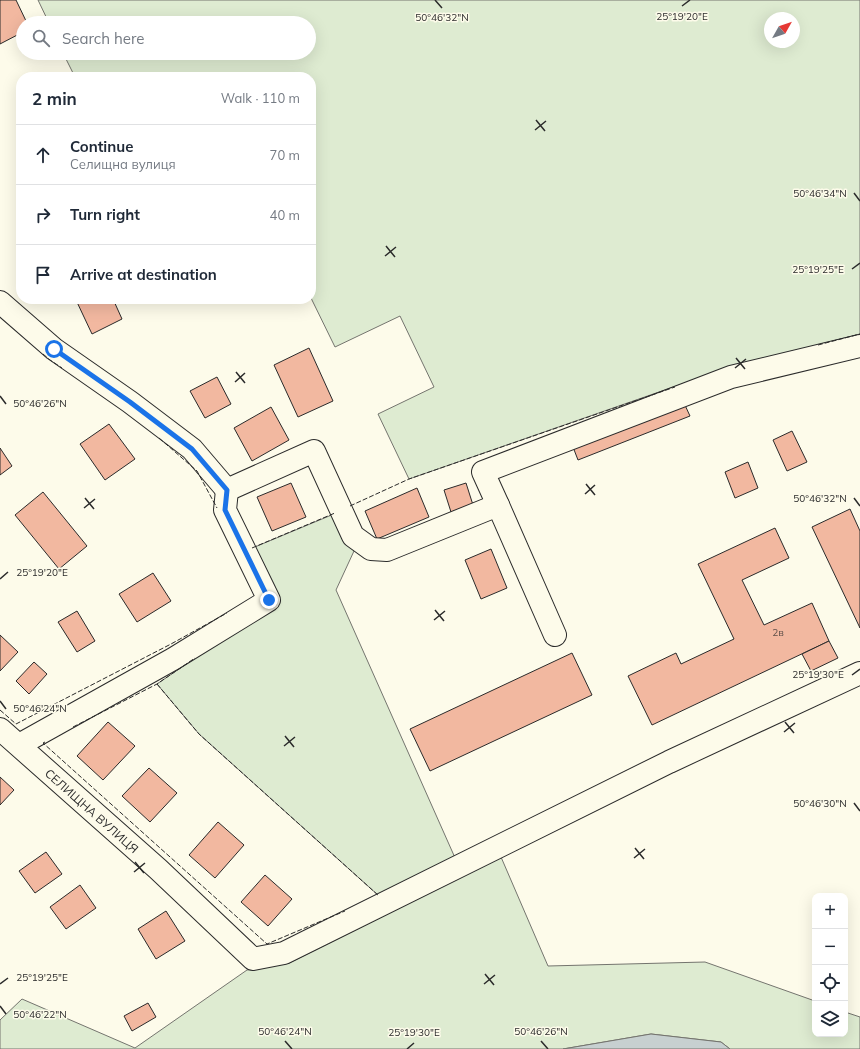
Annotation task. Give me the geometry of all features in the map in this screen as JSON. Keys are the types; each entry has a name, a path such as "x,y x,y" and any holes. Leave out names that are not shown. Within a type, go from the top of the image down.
{"street":[{"path":"0,302 54,349 130,402 192,449 227,490 225,510 269,600 173,659 19,745"},
{"path":"554,635 483,472 730,377 860,346"},
{"path":"227,490 314,451 353,536 371,549 387,550 498,505"},
{"name":"СЕЛИЩНА ВУЛИЦЯ","path":"0,729 158,869 253,959 284,953 669,762 860,673"}],"green space":[{"path":"38,0 860,0 860,334 728,368 409,479 378,414 434,387 400,316 335,347 314,304 316,304 316,72 72,72 66,60 316,60 316,16 46,16"},
{"path":"334,514 354,551 336,590 456,860 379,896 199,734 157,684 276,603 250,549"},
{"path":"501,857 548,966 705,962 812,1000 812,1037 848,1037 848,1013 860,1017 860,1049 730,1049 721,1042 651,1034 563,1049 0,1049 0,1020 22,999 135,1048 247,970 289,963"}],"shaded area":[{"path":"651,1034 721,1042 730,1049 563,1049"}],"building":[{"path":"0,0 16,0 24,16 16,16 16,36 0,44"},
{"path":"78,304 115,304 122,319 92,334"},
{"path":"309,348 333,401 298,417 274,365"},
{"path":"217,377 231,404 205,418 190,391"},
{"path":"684,403 690,416 578,460 573,447"},
{"path":"271,407 289,440 252,461 234,428"},
{"path":"109,424 135,459 105,480 80,444"},
{"path":"792,431 807,462 787,471 773,440"},
{"path":"0,448 12,466 0,475"},
{"path":"748,462 758,488 735,498 725,472"},
{"path":"291,483 306,517 272,531 257,497"},
{"path":"466,483 473,505 451,512 444,490"},
{"path":"417,488 429,517 377,539 365,511"},
{"path":"43,492 87,546 59,569 15,515"},
{"path":"850,509 860,531 860,628 812,527"},
{"path":"775,528 789,558 742,580 764,625 812,603 829,641 652,725 628,676 676,653 681,664 734,639 698,564"},
{"path":"491,549 507,588 481,599 465,560"},
{"path":"153,573 171,601 137,622 119,594"},
{"path":"77,611 95,641 77,652 58,622"},
{"path":"0,635 18,652 0,671"},
{"path":"829,641 838,658 811,671 802,654"},
{"path":"572,653 592,695 430,771 410,729"},
{"path":"34,662 47,674 29,694 16,681"},
{"path":"108,722 135,746 103,780 77,756"},
{"path":"149,768 177,793 150,822 122,796"},
{"path":"0,777 14,790 0,805"},
{"path":"218,822 244,845 215,878 189,855"},
{"path":"46,852 62,874 35,893 19,871"},
{"path":"265,875 292,899 268,926 241,902"},
{"path":"80,885 96,908 66,929 50,907"},
{"path":"166,911 185,941 156,959 138,929"},
{"path":"148,1003 156,1017 132,1031 124,1016"}],"fence":[{"path":"818,345 860,334"},
{"path":"43,354 62,368"},
{"path":"350,506 409,479 675,387"},
{"path":"159,438 197,471 217,508"},
{"path":"252,548 335,513"},
{"path":"0,710 16,724 171,644 227,613"},
{"path":"73,727 157,684 195,658"},
{"path":"157,684 199,734 379,896"},
{"path":"45,742 43,743 267,944 345,911"}],"route":[{"path":"54,349 130,402 192,449 227,490 225,510 269,600"}]}
